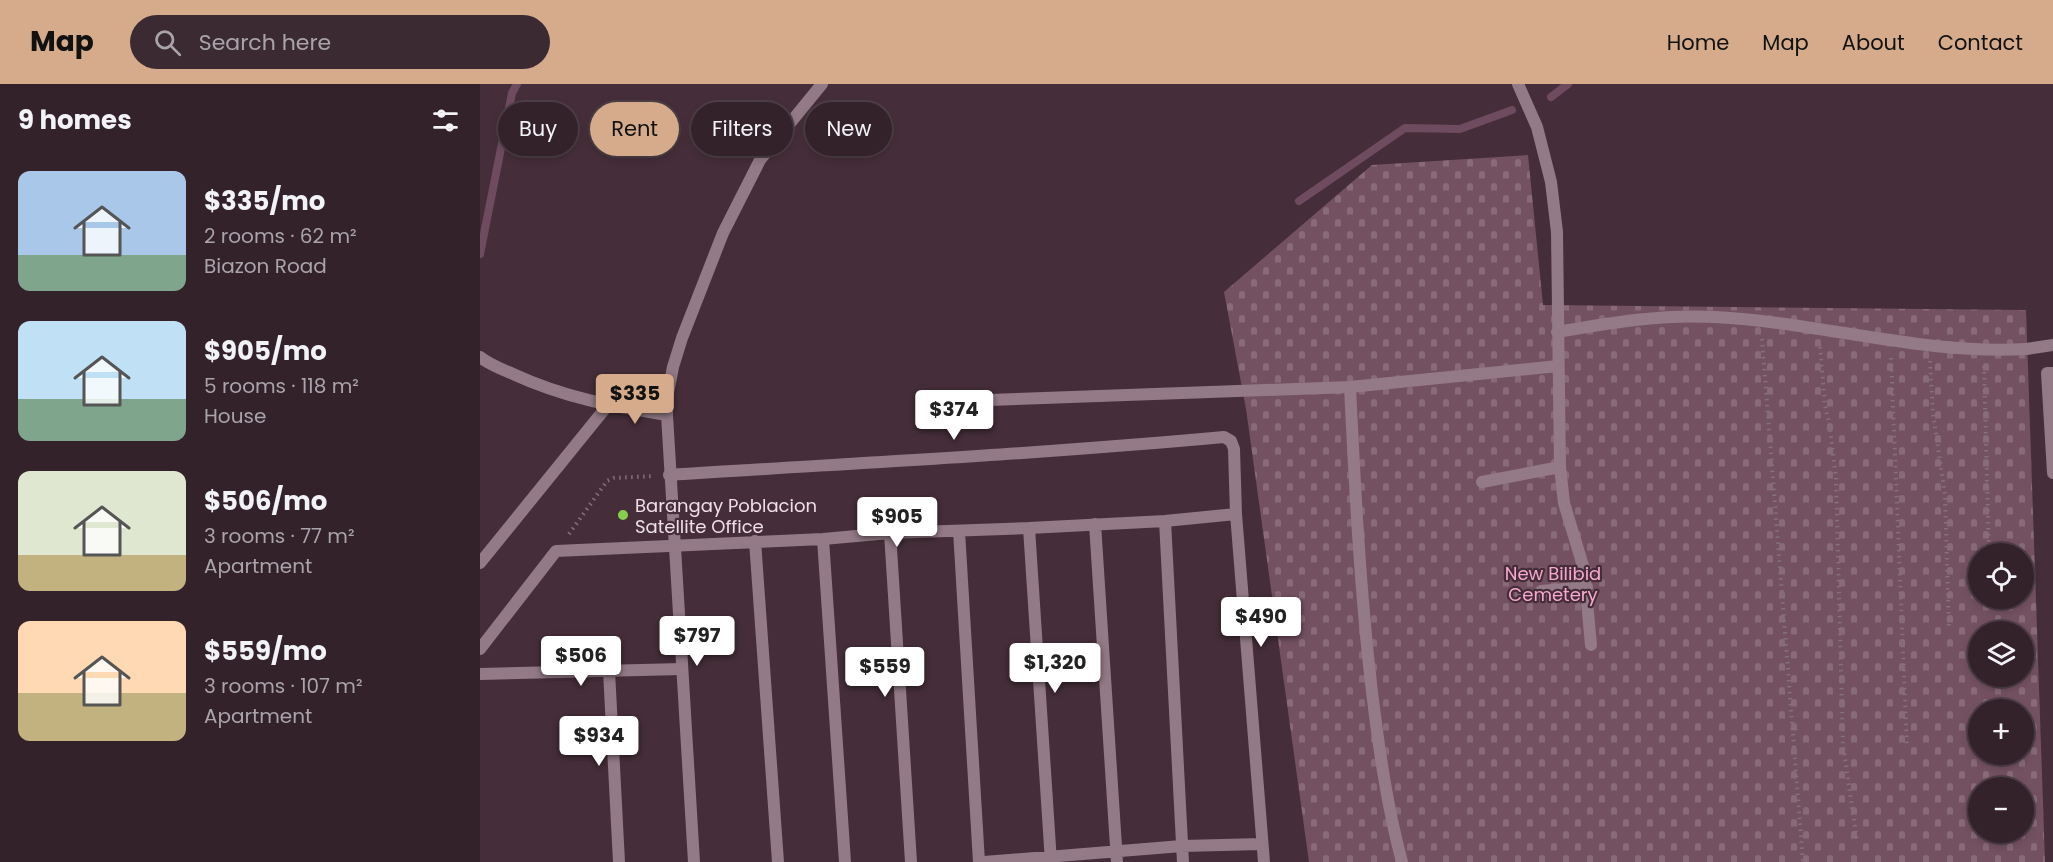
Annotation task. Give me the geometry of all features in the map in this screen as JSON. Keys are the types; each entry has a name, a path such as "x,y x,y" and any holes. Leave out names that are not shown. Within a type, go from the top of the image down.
{"street":[{"path":"694,862 669,475 668,393 679,348 723,233 760,160 822,84"},
{"path":"1518,84 1537,127 1551,182 1557,232 1560,467 1564,503 1580,550 1587,586 1591,645"},
{"path":"1557,332 1671,315 1761,321 1930,346 1983,350 2026,349 2053,345"},
{"path":"480,357 487,363 558,393 608,405 667,415"},
{"path":"960,401 1350,387 1558,366"},
{"path":"2053,373 2047,373 2053,473"},
{"path":"1350,387 1360,573 1368,653 1379,748 1393,830 1402,862"},
{"path":"480,563 608,405"},
{"path":"669,475 1089,450 1224,437 1231,441 1234,449 1236,514 1264,862"},
{"path":"1482,482 1560,467"},
{"path":"480,650 556,551 1165,521 1236,514"},
{"path":"1165,521 1183,862"},
{"path":"1095,524 1116,856"},
{"path":"1029,528 1051,860"},
{"path":"959,531 979,862"},
{"path":"890,533 911,862"},
{"path":"823,539 845,862"},
{"path":"755,541 778,862"},
{"path":"1541,591 1587,586"},
{"path":"480,674 682,669"},
{"path":"609,671 618,862"},
{"path":"984,862 1116,856 1182,846 1262,844"}],"path":[{"path":"1761,321 1803,862"},
{"path":"1818,329 1822,385 1836,478 1843,744 1857,841"},
{"path":"1890,340 1907,747"},
{"path":"1930,346 1932,405 1945,495 1949,629"},
{"path":"1983,350 1989,543"},
{"path":"556,551 608,481 614,478 669,475"}],"green space":[{"name":"New Bilibid Cemetery","path":"1528,155 1543,305 2026,310 2045,862 1309,862 1246,409 1224,292 1372,165"}],"waterway":[{"path":"480,254 512,93 517,84"},
{"path":"1551,97 1568,84"},
{"path":"1299,201 1405,128 1460,129 1512,110"}],"place":[{"name":"Barangay Poblacion Satellite Office","path":"623,515"}]}
